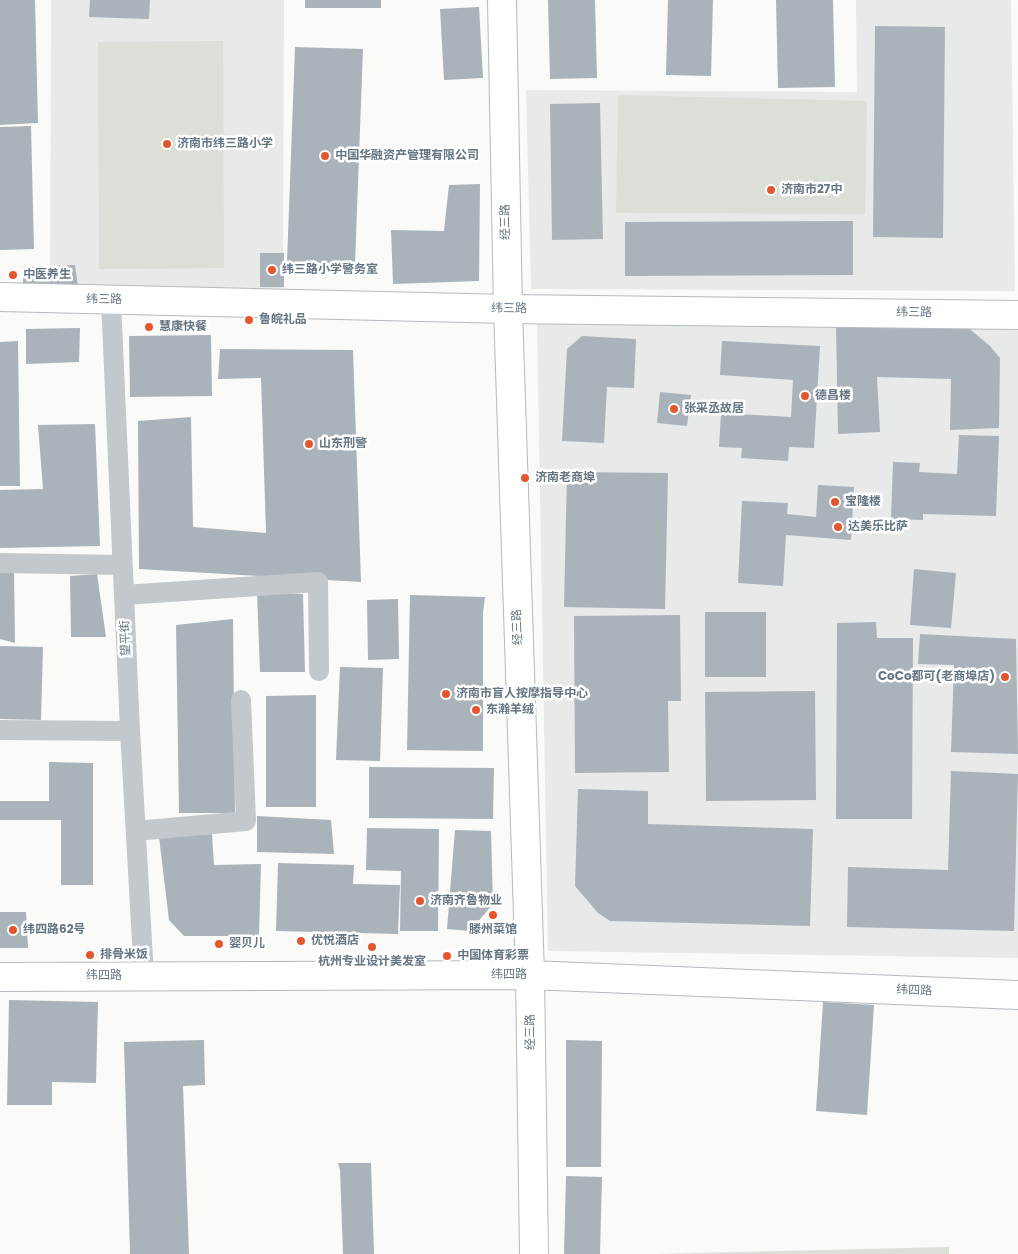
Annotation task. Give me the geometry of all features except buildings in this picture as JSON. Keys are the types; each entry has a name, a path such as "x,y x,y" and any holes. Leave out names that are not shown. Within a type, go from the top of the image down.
{"street":[{"name":"经三路","path":"502,0 508,309 530,975 534,1254"},
{"name":"纬三路","path":"0,297 508,309 1018,315"},
{"name":"望平街","path":"110,300 130,730 144,976"},
{"path":"0,562 122,566"},
{"path":"124,595 318,582 319,671"},
{"path":"136,831 246,821 241,700"},
{"path":"0,730 130,730"},
{"name":"纬四路","path":"0,977 530,975 1018,995"}],"shaded area":[{"name":"济南市纬三路小学","path":"51,0 284,0 283,288 50,287"},
{"name":"济南市27中","path":"856,0 1011,0 1015,291 531,289 526,90 857,92"},
{"path":"223,41 224,268 99,269 98,42"},
{"path":"618,95 867,101 865,214 616,213"},
{"path":"537,323 1018,326 1018,958 548,951"},
{"path":"949,1247 949,1254 655,1254"}],"place":[{"name":"济南市纬三路小学","path":"167,144"},
{"name":"中国华融资产管理有限公司","path":"325,156"},
{"name":"济南市27中","path":"771,190"},
{"name":"纬三路小学警务室","path":"272,270"},
{"name":"中医养生","path":"13,275"},
{"name":"鲁皖礼品","path":"249,320"},
{"name":"慧康快餐","path":"149,327"},
{"name":"德昌楼","path":"805,396"},
{"name":"张采丞故居","path":"674,409"},
{"name":"山东刑警","path":"309,444"},
{"name":"济南老商埠","path":"525,478"},
{"name":"宝隆楼","path":"835,502"},
{"name":"达美乐比萨","path":"838,527"},
{"name":"CoCo都可(老商埠店)","path":"1005,677"},
{"name":"济南市盲人按摩指导中心","path":"446,694"},
{"name":"东瀚羊绒","path":"476,710"},
{"name":"济南齐鲁物业","path":"420,901"},
{"name":"滕州菜馆","path":"493,915"},
{"name":"纬四路62号","path":"13,930"},
{"name":"优悦酒店","path":"301,941"},
{"name":"婴贝儿","path":"219,944"},
{"name":"杭州专业设计美发室","path":"372,947"},
{"name":"排骨米饭","path":"90,955"},
{"name":"中国体育彩票","path":"447,956"}]}
